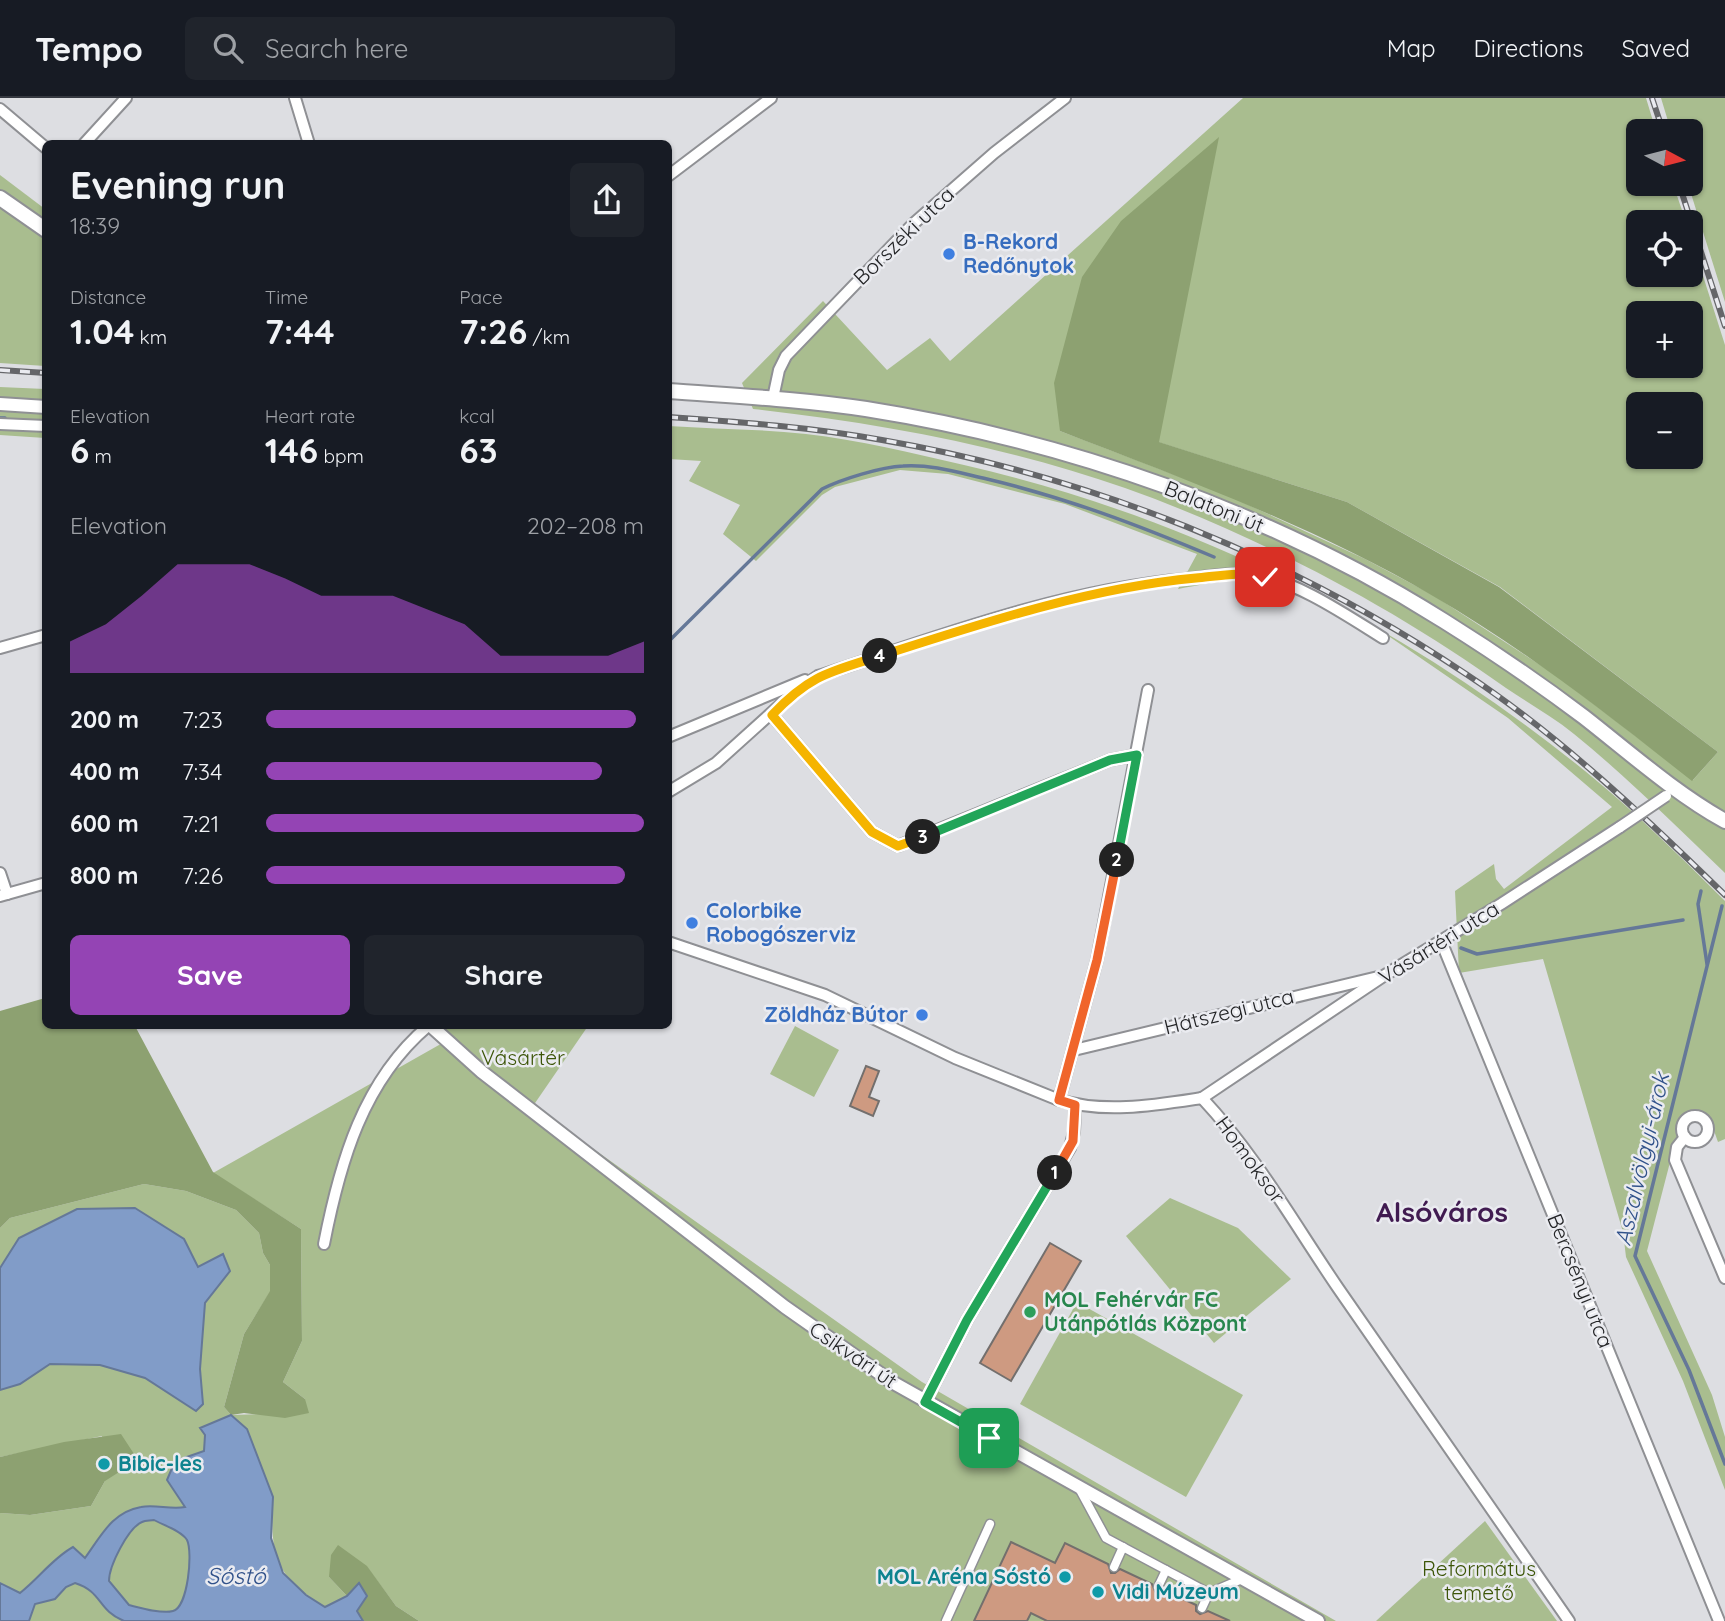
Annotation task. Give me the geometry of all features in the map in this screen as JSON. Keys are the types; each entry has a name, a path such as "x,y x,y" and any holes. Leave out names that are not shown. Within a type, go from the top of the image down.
{"main road":[{"path":"0,198 42,228"},
{"path":"30,220 42,236"},
{"name":"Balatoni út","path":"672,391 773,398 901,415 1050,450 1149,481 1262,526 1350,569 1443,621 1522,672 1671,792 1725,821"}],"street":[{"path":"88,140 126,98"},
{"path":"295,98 308,140"},
{"path":"672,173 771,98"},
{"name":"Borszéki utca","path":"773,398 779,370 786,356 884,254 964,178 1065,98"},
{"path":"0,109 42,145"},
{"path":"0,404 42,407"},
{"path":"0,424 42,426"},
{"path":"672,735 818,676 1040,607 1148,582 1233,575 1265,577 1317,598 1383,638"},
{"path":"0,648 42,636"},
{"path":"672,790 716,763 798,689 818,676"},
{"path":"1059,1100 1097,960 1148,690"},
{"path":"772,715 872,832 898,846 1110,760 1137,755"},
{"name":"Vásártéri utca","path":"1202,1098 1385,975 1501,904 1671,792"},
{"path":"0,873 3,895 42,884"},
{"name":"Bercsényi utca","path":"1441,942 1719,1621"},
{"name":"Homoksor","path":"672,943 825,995 955,1058 1075,1105 1147,1106 1202,1098 1239,1138 1263,1171 1307,1242 1569,1621"},
{"name":"Hátszegi utca","path":"1074,1050 1385,975"},
{"path":"324,1244 341,1173 369,1098 404,1046 425,1029"},
{"name":"Csikvári út","path":"432,1029 482,1072 841,1348 925,1402 1318,1621"},
{"path":"925,1402 967,1320 1070,1148 1074,1132 1075,1105"},
{"path":"1685,1137 1677,1147 1675,1160 1725,1278"},
{"path":"1079,1488 1107,1538 1209,1593"},
{"path":"946,1621 990,1524"},
{"path":"1114,1567 1123,1547"},
{"path":"1158,1587 1166,1570"},
{"path":"1202,1608 1209,1593 1242,1578"}],"green space":[{"path":"1243,98 1646,98 1652,119 1626,119 1626,196 1677,196 1682,210 1626,210 1626,287 1703,287 1703,276 1725,345 1725,873 1632,784 1558,722 1417,629 1323,575 1175,507 1080,473 941,438 847,421 753,409 742,383 823,301 887,370 930,338 950,361","holes":["1218,138 1158,442 1347,502 1500,587 1718,752 1693,780 1557,676 1433,595 1365,559 1225,494 1060,431"]},
{"path":"1661,98 1725,98 1725,302 1703,232 1703,210 1696,210 1692,196 1703,196 1703,119 1667,119"},
{"path":"1219,137 1159,442 1347,502 1499,587 1718,752 1692,781 1501,638 1388,571 1297,526 1060,431 1054,383 1082,277 1121,221"},
{"path":"0,175 42,207 42,366 0,363"},
{"path":"0,387 42,389 42,438 0,435"},
{"path":"672,426 806,434 964,465 1049,487 1132,514 1213,546 1292,582 1368,623 1443,668 1585,771 1725,901 1725,1139 1718,1142 1710,1121 1703,1113 1690,1112 1682,1116 1647,1251 1712,1395 1725,1437 1725,1490 1683,1381 1626,1257 1623,1232 1543,959 1459,973 1455,891 1494,864 1496,879 1504,889 1612,807 1508,718 1387,635 1380,643 1318,604 1266,584 1231,581 1178,589 1197,554 1065,504 948,474 900,470 835,487 822,495 756,561 723,534 740,505 689,481 701,461 672,459"},
{"path":"42,999 42,1029 137,1029 213,1172 301,1229 302,1341 283,1382 305,1399 309,1413 285,1418 244,1413 231,1415 224,1407 244,1334 270,1291 270,1265 263,1253 259,1233 236,1210 186,1191 144,1184 10,1218 0,1228 0,1011"},
{"path":"795,1026 839,1050 814,1097 770,1074"},
{"name":"Vásártér","path":"436,1029 586,1029 533,1106 922,1382 1336,1621 419,1621 396,1606 367,1567 329,1577 347,1596 325,1607 295,1585 279,1562 273,1534 273,1497 205,1435 204,1451 175,1462 167,1480 186,1507 142,1507 85,1558 73,1547 52,1562 20,1593 0,1583 0,1513 30,1515 91,1506 105,1481 102,1436 0,1457 0,1228 10,1218 144,1184 186,1191 236,1210 259,1233 263,1253 270,1265 270,1292 244,1334 224,1407 231,1415 264,1414 305,1399 283,1382 302,1341 301,1229 213,1173 446,1041"},
{"path":"1170,1198 1238,1228 1291,1279 1214,1343 1126,1236"},
{"path":"1077,1302 1243,1395 1186,1497 1020,1404"},
{"path":"121,1434 138,1460 105,1481 91,1506 30,1515 0,1513 0,1457 64,1442"},
{"path":"154,1520 181,1534 189,1546 186,1590 178,1607 168,1612 129,1605 109,1581 125,1539 142,1522"},
{"name":"Református temető","path":"1485,1521 1557,1621 1376,1621"},
{"path":"338,1545 367,1566 396,1606 419,1621 363,1621 357,1612 359,1584 347,1596 329,1577 331,1555"},
{"path":"75,1583 91,1591 109,1612 124,1621 29,1621 35,1604 55,1599 66,1587"}],"water":[{"path":"135,1208 184,1239 198,1267 223,1254 230,1271 205,1303 200,1369 203,1404 196,1411 145,1378 100,1365 50,1364 20,1384 0,1390 0,1268 19,1238 77,1209"},
{"name":"Sóstó","path":"231,1415 247,1429 273,1497 271,1538 283,1573 306,1595 325,1607 347,1596 359,1583 367,1596 357,1611 363,1621 124,1621 109,1612 91,1591 75,1583 66,1587 55,1599 35,1604 29,1621 0,1621 0,1583 20,1593 73,1547 85,1558 108,1526 131,1510 146,1506 185,1507 167,1480 175,1461 204,1451 205,1435 200,1428","holes":["154,1520 181,1534 189,1546 186,1590 178,1607 168,1612 129,1605 109,1581 125,1539 144,1521"]}],"building":[{"path":"866,1066 879,1071 869,1097 879,1101 873,1116 850,1106"},
{"name":"MOL Fehérvár FC Utánpótlás Központ","path":"1050,1243 1081,1261 1011,1381 980,1363"},
{"name":"MOL Aréna Sóstó","path":"1011,1542 1055,1563 1065,1543 1108,1564 1111,1573 1120,1569 1152,1584 1156,1593 1164,1590 1196,1605 1196,1611 1200,1614 1208,1611 1230,1621 1047,1621 1031,1613 1027,1621 974,1621"}],"waterway":[{"path":"0,418 5,418"},
{"path":"672,638 822,489 862,474 894,467 935,468 1017,486 1102,513 1214,557"},
{"name":"Aszalvölgyi-árok","path":"1701,891 1698,904 1707,964"},
{"name":"Aszalvölgyi-árok","path":"1722,906 1635,1256 1689,1370 1725,1464"},
{"path":"1461,948 1477,954 1683,920"}],"railway":[{"path":"1652,98 1659,119"},
{"path":"1683,196 1725,326"},
{"path":"0,370 42,373"},
{"path":"672,417 829,432 960,456 1036,475 1112,499 1259,558 1330,593 1399,632 1501,698 1600,778 1725,895"}],"place":[{"name":"B-Rekord Redőnytok","path":"949,254"},
{"name":"Colorbike Robogószerviz","path":"692,923"},
{"name":"Zöldház Bútor","path":"922,1015"},
{"name":"MOL Fehérvár FC Utánpótlás Központ","path":"1030,1312"},
{"name":"Bibic-les","path":"104,1464"},
{"name":"MOL Aréna Sóstó","path":"1065,1577"},
{"name":"Vidi Múzeum","path":"1098,1592"}],"district":[{"name":"Alsóváros","path":"1442,1212"}],"route":[{"path":"989,1438 925,1402 967,1320 1073,1141 1075,1105 1059,1100 1097,960 1137,755 1110,760 898,846 872,832 772,715 798,689 818,676 1040,607 1148,582 1233,575 1265,577"}]}
